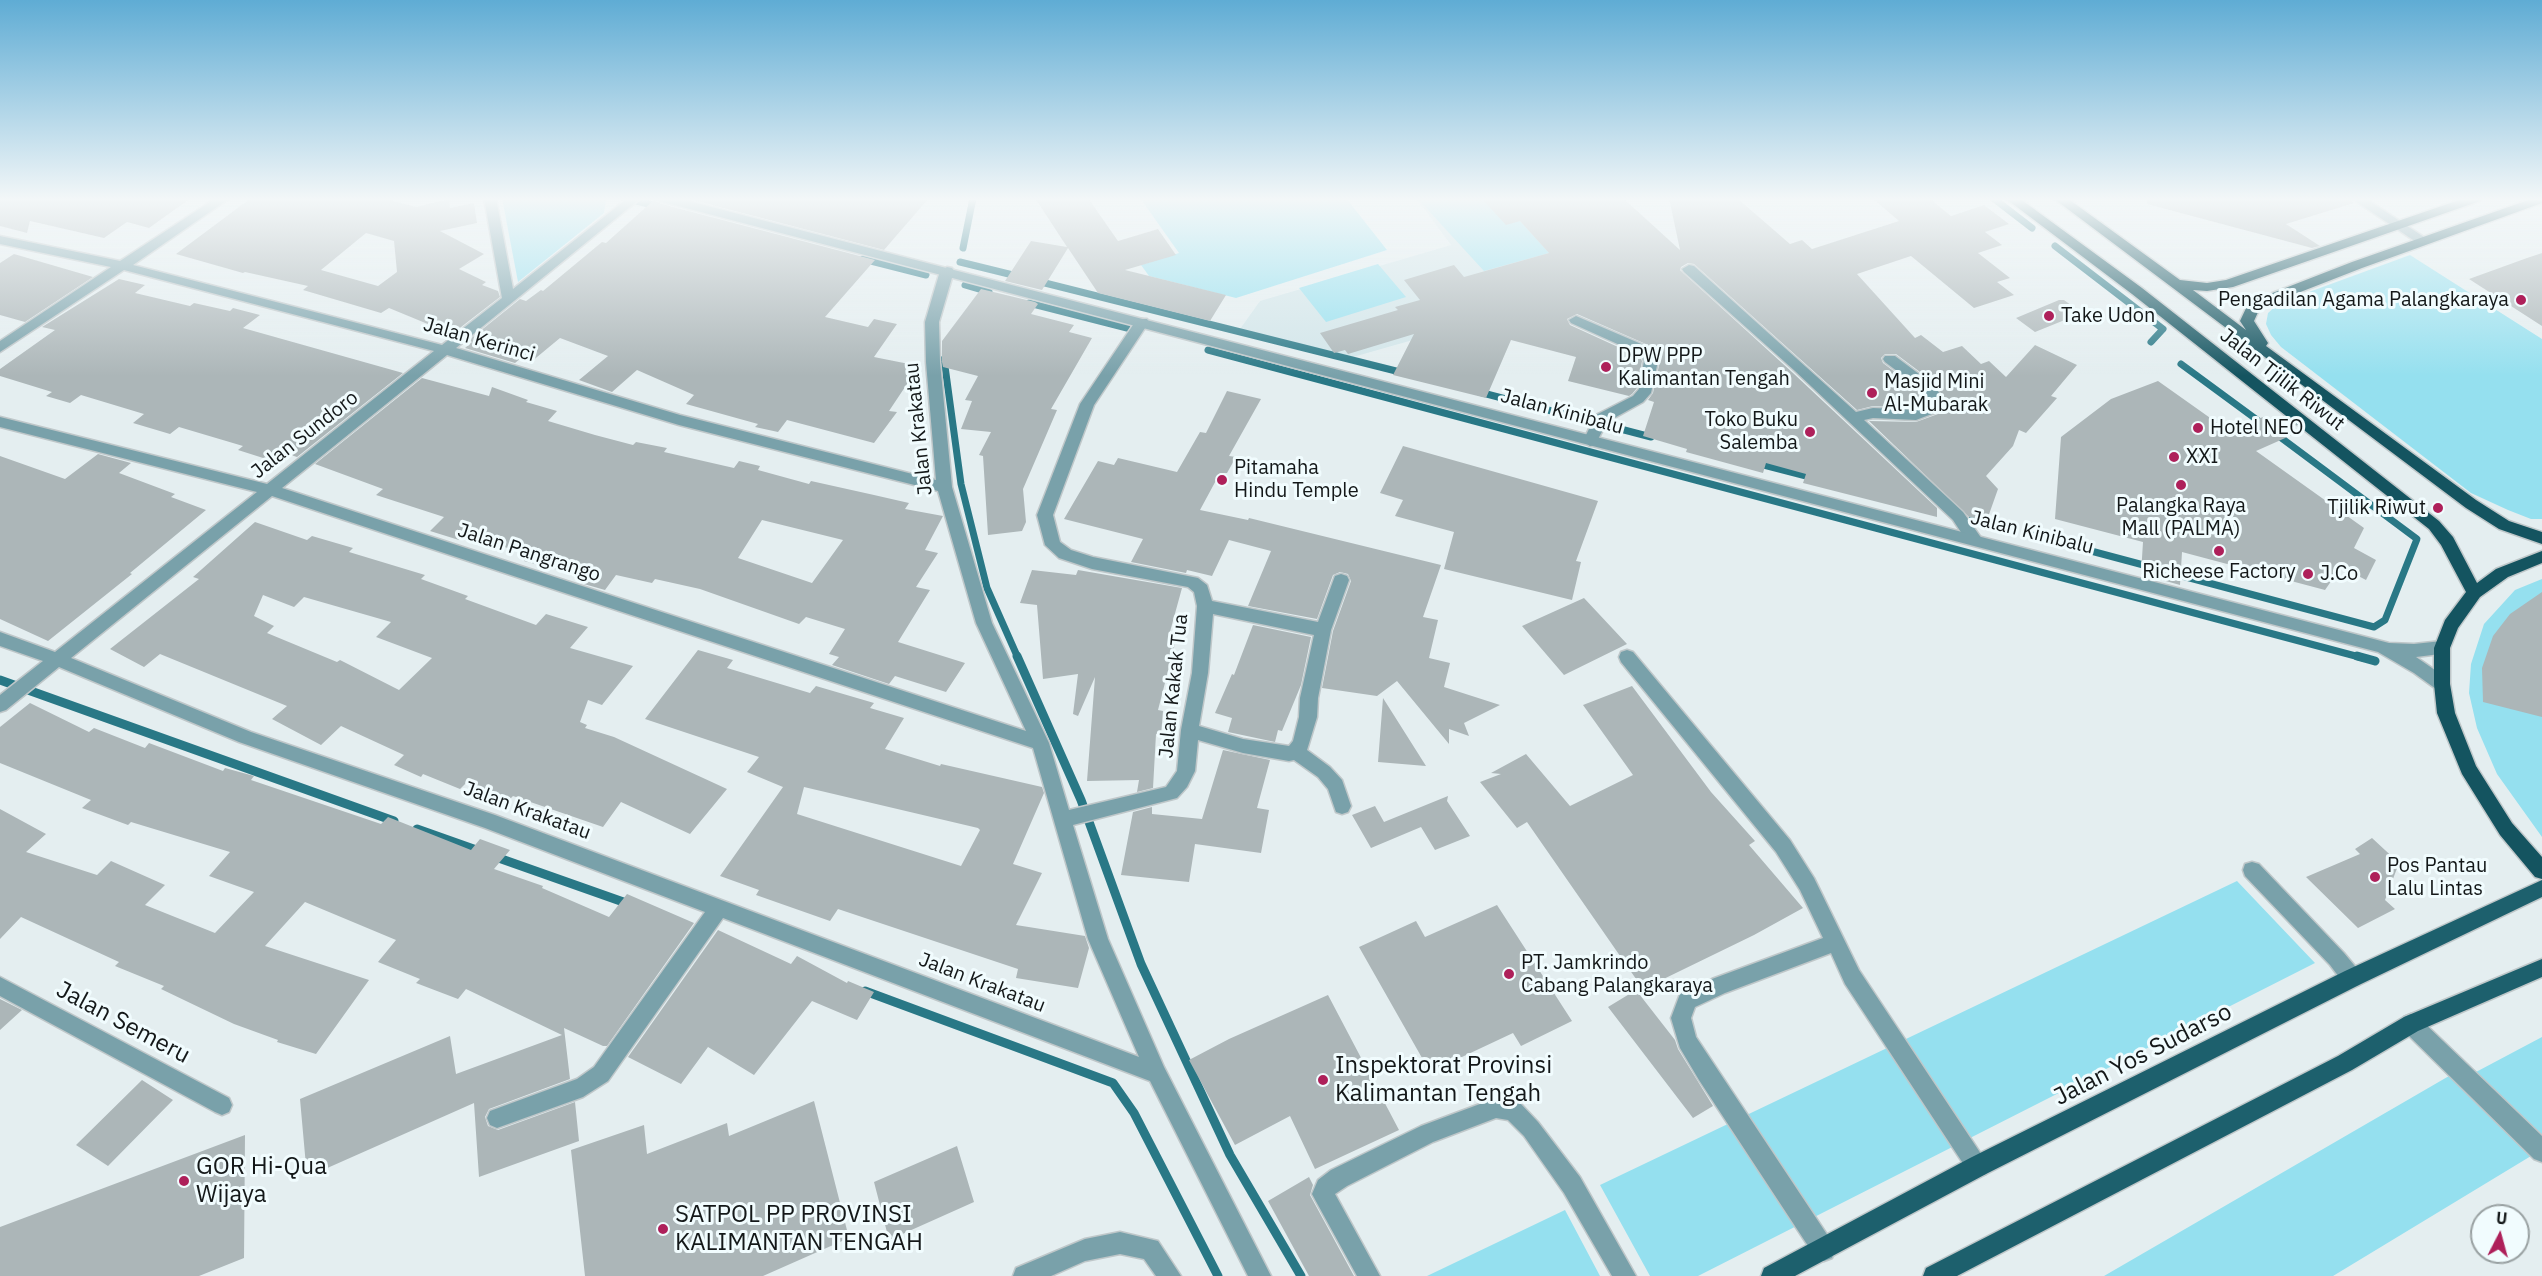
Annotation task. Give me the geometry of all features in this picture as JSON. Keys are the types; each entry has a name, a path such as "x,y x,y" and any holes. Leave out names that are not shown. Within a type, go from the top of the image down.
{"highway":[{"name":"Jalan Tjilik Riwut","path":"2092,258 2429,520 2447,541 2474,593"},
{"name":"Jalan Tjilik Riwut","path":"2141,258 2471,504 2504,525 2542,538"},
{"path":"2177,284 2207,287 2228,284 2305,258"},
{"path":"2272,357 2247,321 2253,307 2378,258"},
{"path":"2542,557 2502,573 2474,593 2451,625 2442,648 2442,684 2446,713 2468,769 2506,829 2542,871"}],"main road":[{"name":"Jalan Yos Sudarso","path":"1772,1276 1978,1166 2352,978 2542,888"},
{"path":"1934,1276 2345,1064 2411,1024 2542,968"}],"street":[{"name":"Jalan Kerinci","path":"83,258 446,350 680,420 944,487"},
{"path":"0,347 136,258"},
{"path":"501,258 508,297"},
{"name":"Jalan Sundoro","path":"0,705 559,258"},
{"name":"Jalan Kinibalu","path":"891,258 2383,647 2420,668 2442,684"},
{"path":"1689,269 1854,417 1958,516 1974,540"},
{"name":"Jalan Krakatau","path":"946,272 932,322 933,362 944,487 984,623 1040,743 1070,817 1098,939 1157,1074"},
{"path":"1576,320 1648,352 1651,361 1646,390 1638,399 1601,419 1590,441"},
{"name":"Jalan Kakak Tua","path":"1070,817 1171,793 1181,782 1186,771 1190,730 1200,673 1204,606 1201,589 1192,582 1092,563 1065,554 1053,544 1045,515 1087,404 1142,322"},
{"path":"1854,417 1873,413 1916,415 1932,409 1935,398 1930,389 1890,359"},
{"name":"Jalan Pangrango","path":"0,422 271,490 1040,743"},
{"path":"1190,730 1243,746 1289,754 1295,751 1301,745 1308,717 1309,698 1323,630 1341,580"},
{"path":"1204,606 1323,630"},
{"name":"Jalan Krakatau","path":"0,639 56,659 245,737 489,820 1157,1074"},
{"path":"2383,647 2414,651 2442,648"},
{"path":"1626,657 1783,846 1807,884 1852,977 1891,1039 1978,1166"},
{"path":"1295,751 1324,772 1336,785 1342,806"},
{"path":"2252,870 2337,959 2352,978"},
{"path":"497,1118 583,1088 601,1074 720,908"},
{"path":"1824,1250 1687,1041 1681,1018 1687,1001 1719,986 1834,943"},
{"name":"Jalan Semeru","path":"0,986 222,1105"},
{"path":"2411,1024 2542,1151"},
{"path":"1157,1074 1260,1276"},
{"path":"1369,1276 1323,1194 1326,1188 1339,1178 1428,1133 1496,1108 1513,1110 1531,1129 1572,1185 1625,1276"},
{"path":"1024,1276 1085,1250 1120,1243 1150,1249 1170,1276"}],"shaded area":[{"path":"513,258 548,258 518,282"},
{"path":"1165,258 1363,258 1236,298 1149,276 1141,265"},
{"path":"1408,258 1620,258 1638,276 1353,357 1240,329 1260,301"},
{"path":"1472,258 1533,258 1484,271"},
{"path":"2403,258 2414,258 2542,339 2542,519 2531,519 2471,493 2281,347 2271,335 2266,324 2268,313 2279,303"},
{"path":"1378,264 1406,297 1326,322 1299,288"},
{"path":"2542,579 2542,837 2497,774 2477,728 2469,693 2471,664 2484,624 2515,590"},
{"path":"2237,881 2315,963 1698,1276 1650,1276 1600,1185"},
{"path":"2542,1037 2542,1137 2476,1072"},
{"path":"2449,1076 2531,1156 2333,1276 2104,1276"},
{"path":"1565,1210 1600,1276 1427,1276"}],"building":[{"path":"8,258 26,258 93,277 25,322 0,315 0,263"},
{"path":"189,258 336,258 321,270 378,286 397,272 396,258 478,258 459,269 486,282 482,285 498,291 500,297 452,334 389,308 381,313 303,290 308,286 243,273"},
{"path":"583,258 866,258 875,260 825,317 868,327 874,319 897,324 874,357 919,366 889,411 897,412 874,443 787,420 778,432 755,427 758,424 686,404 694,395 637,370 612,392 579,380 608,356 560,338 531,362 521,358 515,363 465,348 472,342 469,340 520,299 526,301 541,290 543,291"},
{"path":"1020,258 1062,258 1042,290 1005,281"},
{"path":"1074,258 1167,258 1125,270 1226,295 1210,321 1098,293"},
{"path":"1533,258 1906,258 1857,274 1915,338 1921,335 1943,352 1962,346 1981,364 1989,361 2006,377 2035,345 2077,365 2051,396 2057,398 2026,433 2019,430 2013,446 1986,476 1998,489 1987,520 1969,517 1869,421 1916,422 1938,414 1944,399 1936,384 1896,354 1885,354 1881,358 1883,363 1923,393 1926,398 1924,404 1915,408 1873,406 1857,410 1694,264 1688,263 1681,267 1680,270 1937,508 1937,517 1803,483 1806,474 1766,463 1763,473 1686,452 1687,449 1643,436 1654,402 1648,400 1653,393 1660,361 1655,348 1577,314 1567,319 1570,325 1640,357 1642,361 1637,388 1629,396 1568,381 1576,357 1511,340 1486,398 1393,375 1414,334 1348,354 1345,350 1334,353 1320,333 1398,310 1395,307 1420,300 1404,280 1454,265 1464,277"},
{"path":"1913,258 1984,258 2010,278 1997,282 2014,295 1974,308"},
{"name":"Pengadilan Agama Palangkaraya","path":"2527,258 2542,258 2542,326 2469,279"},
{"path":"119,279 145,285 135,293 190,306 194,303 230,311 233,308 260,315 243,328 403,373 297,457 291,455 282,464 238,450 243,446 179,427 170,434 133,423 144,414 81,395 70,403 46,396 52,392 0,376 0,369 55,330 42,327"},
{"path":"981,289 1035,302 1038,304 1031,314 1074,325 1069,332 1092,338 1051,409 1057,410 1023,489 1026,522 1022,531 988,535 983,456 979,455 991,432 961,429 972,401 965,400 978,376 943,367 942,362 942,341"},
{"name":"Take Udon","path":"2064,300 2082,313 2035,332 2016,318"},
{"path":"422,378 489,396 492,387 528,400 526,402 557,411 548,421 633,445 636,442 667,448 664,452 734,468 739,461 760,466 758,470 809,484 811,481 909,503 905,509 943,516 925,550 938,553 916,587 930,590 898,642 965,663 946,692 895,676 889,684 832,665 839,657 829,654 845,629 806,617 799,624 700,589 655,579 652,583 616,575 605,590 580,583 585,577 524,561 529,555 465,534 459,540 430,531 444,517 376,495 383,489 315,464","holes":["762,520 843,540 812,583 738,558"]},
{"name":"Palangka Raya Mall (PALMA)","path":"2158,381 2230,432 2265,416 2292,435 2256,451 2364,528 2354,548 2376,560 2366,580 2341,567 2325,590 2182,552 2180,585 2141,574 2143,542 2055,519 2061,437 2111,399"},
{"path":"1227,391 1261,399 1229,456 1236,457 1227,473 1220,473 1200,510 1248,520 1249,518 1441,565 1423,617 1438,620 1429,658 1450,663 1444,687 1500,705 1464,723 1469,736 1449,729 1449,744 1397,681 1377,696 1322,688 1333,631 1351,581 1348,574 1340,572 1333,575 1317,619 1248,606 1271,551 1229,540 1212,576 1187,570 1186,573 1131,562 1143,539 1064,519 1098,461 1114,465 1118,458 1177,472 1200,432 1206,433"},
{"path":"1403,446 1598,501 1576,561 1581,562 1572,600 1444,569 1454,532 1395,516 1403,500 1380,493"},
{"path":"98,454 131,463 119,473 175,494 171,497 206,510 130,573 132,574 48,641 0,619 0,456 65,479"},
{"path":"255,522 307,540 312,536 353,548 349,552 425,575 421,579 468,596 465,599 536,625 546,614 588,627 570,648 633,666 602,705 588,700 580,722 587,725 585,728 614,737 727,789 690,834 621,802 603,827 513,796 508,801 467,782 460,789 423,774 421,777 394,765 404,755 341,726 321,745 272,719 287,706 160,654 144,667 110,649 199,579 193,577","holes":["263,595 294,607 304,597 391,622 376,637 432,658 399,690 340,660 337,662 267,633 274,626 254,616"]},
{"path":"1032,570 1076,575 1078,570 1182,588 1168,639 1176,640 1158,710 1163,711 1161,735 1156,734 1153,788 1137,792 1139,780 1087,781 1095,677 1078,716 1073,714 1078,674 1043,679 1037,605 1020,603"},
{"path":"2542,592 2542,717 2483,702 2482,668 2493,636 2510,614"},
{"path":"1584,598 1627,644 1564,675 1522,626"},
{"path":"1253,625 1311,637 1301,685 1282,731 1278,730 1275,742 1228,732 1232,718 1215,713 1232,674 1234,675"},
{"path":"698,650 733,660 727,668 810,693 816,686 874,703 870,708 904,718 885,749 940,766 941,764 1042,787 1044,793 1013,864 1042,873 1016,925 1085,936 1089,948 1078,988 1016,978 1018,969 838,909 830,921 756,895 759,890 720,876 783,787 747,772 759,757 645,719","holes":["804,787 980,830 961,866 797,814"]},
{"path":"1632,686 1711,792 1755,841 1749,845 1803,908 1754,935 1643,989 1527,822 1517,828 1480,782 1501,774 1491,773 1526,754 1570,806 1633,775 1583,705"},
{"path":"1383,698 1426,766 1378,762"},
{"path":"30,703 89,732 94,728 145,748 149,743 223,771 225,768 254,776 251,780 381,824 388,817 471,850 480,839 510,850 494,869 543,886 542,888 609,917 627,894 694,923 607,1046 564,1028 570,1079 489,1109 485,1117 488,1126 498,1130 575,1102 579,1141 479,1177 474,1103 307,1177 300,1099 450,1036 456,1074 562,1035 466,989 458,999 416,983 420,979 378,962 396,940 305,902 265,946 369,980 316,1054 277,1042 278,1040 234,1024 161,989 164,986 115,966 119,962 21,917 0,939 0,809 46,834 26,852 97,875 111,861 165,885 145,905 215,933 254,892 209,876 230,852 131,822 128,825 82,808 91,800 0,763 0,727"},
{"path":"1223,750 1270,760 1257,808 1269,810 1261,853 1195,844 1189,882 1121,875 1133,812 1152,807 1152,814 1202,819"},
{"path":"1448,796 1447,801 1470,836 1435,850 1421,827 1371,848 1352,815 1375,806 1384,822"},
{"path":"2372,838 2399,863 2385,900 2395,909 2358,928 2306,877 2360,854 2355,849"},
{"path":"1497,905 1572,1021 1521,1046 1513,1033 1430,1072 1359,947 1416,921 1425,937"},
{"path":"718,930 791,964 797,956 847,983 848,981 874,992 857,1020 812,1001 754,1075 708,1047 681,1084 628,1057"},
{"path":"1636,990 1675,1040 1678,1049 1713,1106 1693,1118 1608,1007"},
{"name":"Inspektorat Provinsi Kalimantan Tengah","path":"1328,995 1399,1130 1315,1169 1290,1116 1235,1145 1189,1060 1229,1039"},
{"path":"0,999 22,1010 0,1030"},
{"path":"142,1080 173,1100 108,1166 76,1145"},
{"path":"814,1101 849,1238 763,1276 585,1276 571,1150 644,1125 647,1154 727,1123 729,1136"},
{"name":"GOR Hi-Qua Wijaya","path":"245,1135 244,1258 199,1276 0,1276 0,1227"},
{"path":"957,1146 974,1202 889,1240 874,1182"},
{"path":"1309,1177 1313,1185 1310,1195 1354,1276 1309,1276 1268,1201"}],"waterway":[{"path":"2070,258 2163,329 2151,342"},
{"path":"863,259 926,275"},
{"path":"960,262 1017,276"},
{"path":"1037,281 1404,373"},
{"path":"965,285 989,292"},
{"path":"1029,303 1127,328"},
{"path":"1208,350 2363,658"},
{"path":"944,359 961,484 987,588 1018,658"},
{"path":"2181,364 2264,425"},
{"path":"1479,392 1651,437"},
{"path":"2171,573 2374,627 2385,620 2417,539 2276,434"},
{"path":"1756,463 1814,478"},
{"path":"1972,519 2001,527"},
{"path":"2031,535 2151,567"},
{"path":"1017,656 1081,800 1141,964 1230,1155 1301,1276"},
{"path":"2357,656 2375,661"},
{"path":"0,680 394,821"},
{"path":"417,829 482,852"},
{"path":"493,856 629,904"},
{"path":"865,991 1113,1083 1134,1113 1218,1276"}],"place":[{"name":"Pengadilan Agama Palangkaraya","path":"2521,300"},
{"name":"Take Udon","path":"2049,316"},
{"name":"DPW PPP Kalimantan Tengah","path":"1606,367"},
{"name":"Masjid Mini Al-Mubarak","path":"1872,393"},
{"name":"Hotel NEO","path":"2198,428"},
{"name":"Toko Buku Salemba","path":"1810,432"},
{"name":"XXI","path":"2174,457"},
{"name":"Pitamaha Hindu Temple","path":"1222,480"},
{"name":"Palangka Raya Mall (PALMA)","path":"2181,485"},
{"name":"Tjilik Riwut","path":"2438,508"},
{"name":"Richeese Factory","path":"2219,551"},
{"name":"J.Co","path":"2308,574"},
{"name":"Pos Pantau Lalu Lintas","path":"2375,877"},
{"name":"PT. Jamkrindo Cabang Palangkaraya","path":"1509,974"},
{"name":"Inspektorat Provinsi Kalimantan Tengah","path":"1323,1080"},
{"name":"GOR Hi-Qua Wijaya","path":"184,1181"},
{"name":"SATPOL PP PROVINSI KALIMANTAN TENGAH","path":"663,1229"}]}
